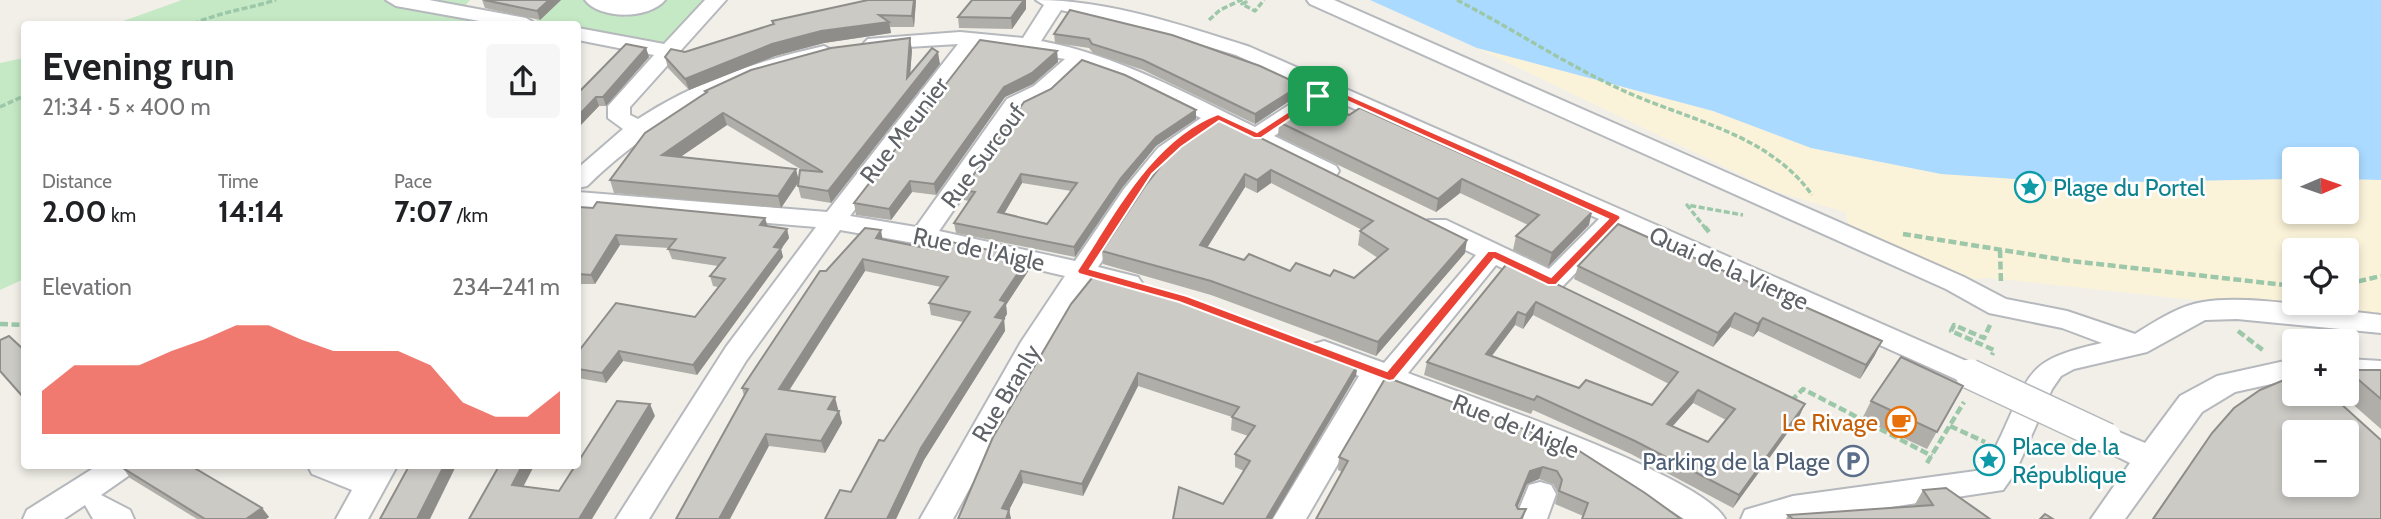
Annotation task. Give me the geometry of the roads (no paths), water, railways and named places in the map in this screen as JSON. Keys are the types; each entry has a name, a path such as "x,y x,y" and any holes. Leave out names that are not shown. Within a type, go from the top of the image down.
{"street":[{"path":"396,0 510,21"},
{"path":"494,18 513,0"},
{"path":"595,0 603,5 628,8 646,5 655,0"},
{"path":"638,128 618,118 618,106 716,0"},
{"path":"1317,0 1955,283 1993,319 2067,320 2137,345"},
{"path":"1029,44 1051,1"},
{"name":"Quai de la Vierge","path":"1051,1 1216,42 1328,89 2150,459"},
{"path":"581,35 668,51"},
{"path":"581,178 638,128 696,94 738,76 786,60 846,48 919,39 974,38 1029,44 1082,56 1126,73 1344,179"},
{"name":"Rue Meunier","path":"632,519 723,373 833,221 974,38"},
{"name":"Rue Surcouf","path":"923,236 1015,104 1042,91 1082,56"},
{"path":"1258,136 1328,89"},
{"name":"Rue Branly","path":"936,519 1035,342 1157,162 1218,117"},
{"name":"Rue de l'Aigle","path":"581,199 721,208 833,221 923,236 1083,271 1151,289"},
{"path":"1418,216 1564,288 1615,218"},
{"path":"1290,519 1383,374 1492,253"},
{"path":"1757,519 1805,507 1981,485 1996,478 2039,386 2057,364 2137,345 2185,317 2203,311 2228,310 2381,324"},
{"name":"Rue de l'Aigle","path":"1300,342 1617,466 1661,488 1709,519"},
{"path":"2359,370 2381,371"},
{"path":"2107,519 2185,411 2202,396 2227,383 2282,373"},
{"path":"39,519 115,469"},
{"path":"330,469 351,478 377,472"},
{"path":"352,519 377,472"}],"water":[{"path":"1370,0 2381,0 2381,180 2359,179 2359,147 2282,147 2282,179 2073,183 1941,174 1811,148 1713,111 1477,48"}],"place":[{"name":"Plage du Portel","path":"2030,187"},
{"name":"Le Rivage","path":"1901,422"},
{"name":"Place de la République","path":"1989,460"},
{"name":"Parking de la Plage","path":"1853,461"}]}
